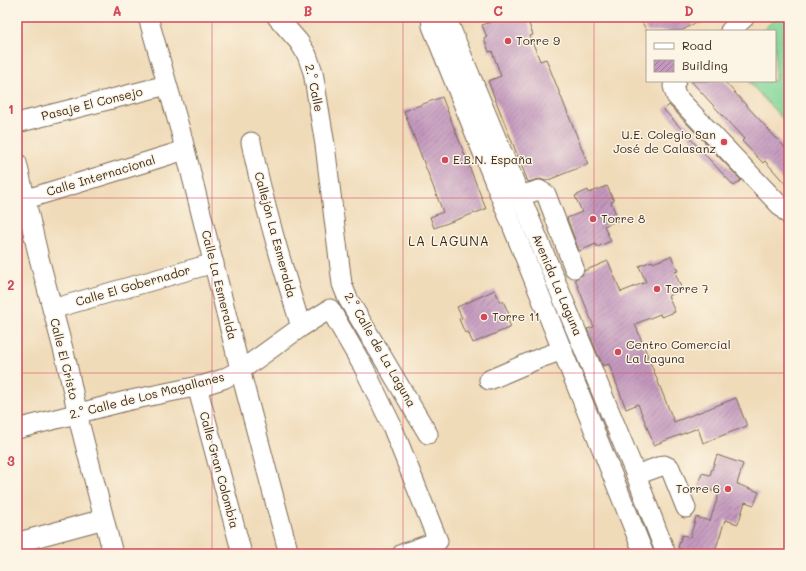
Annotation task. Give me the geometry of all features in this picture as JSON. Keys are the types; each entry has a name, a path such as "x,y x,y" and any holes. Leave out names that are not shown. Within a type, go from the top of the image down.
{"street":[{"name":"Calle La Esmeralda","path":"148,17 185,150 240,371 289,554"},
{"name":"2.° Calle","path":"277,17 307,55 313,72 325,145"},
{"name":"Avenida La Laguna","path":"431,17 435,34 644,554"},
{"name":"Avenida La Laguna","path":"446,17 636,475 666,554"},
{"path":"731,30 745,17"},
{"path":"675,82 673,86 676,96 789,216"},
{"name":"Pasaje El Consejo","path":"17,123 167,85"},
{"name":"Callejón La Esmeralda","path":"251,142 258,179 275,244 301,327"},
{"name":"2.° Calle de La Laguna","path":"325,145 342,284 348,299 428,434"},
{"name":"Calle Internacional","path":"21,200 185,150"},
{"name":"Calle El Cristo","path":"17,163 21,200 67,364 113,554"},
{"path":"520,196 539,190 546,194 574,268"},
{"name":"Calle El Gobernador","path":"52,309 214,263"},
{"name":"2.° Calle de La Laguna","path":"330,309 364,368 392,426 438,541 402,554"},
{"name":"2.° Calle de Los Magallanes","path":"17,429 126,401 223,379 240,371 301,327 330,309"},
{"path":"489,380 540,358 563,350"},
{"name":"Calle Gran Colombia","path":"196,386 242,554"},
{"path":"636,475 667,465 670,468 686,508"},
{"path":"19,542 104,519"}],"green space":[{"path":"777,17 789,17 789,126 749,82 776,82 776,30 763,30"}],"building":[{"path":"504,17 523,17 525,22 528,21 533,35 530,36 540,61 546,59 588,164 546,181 540,179 528,182 488,81 501,76 492,51 489,52 484,38 487,37 482,25"},
{"path":"639,17 706,17 683,30 646,30"},
{"path":"692,82 725,82 789,152 789,188 765,161 763,163 742,141 744,139"},
{"name":"E.B.N. España","path":"442,97 486,209 434,228 430,217 443,212 404,111"},
{"path":"669,105 741,180 734,186 664,110"},
{"name":"Torre 8","path":"607,186 614,201 611,202 618,220 604,226 611,241 597,247 596,244 579,251 567,218 582,212 575,196 588,190 589,193"},
{"name":"Centro Comercial La Laguna","path":"671,256 678,271 675,272 682,290 668,296 675,312 661,317 660,314 635,324 674,422 736,398 747,426 703,443 698,428 654,445 638,404 626,409 609,364 603,366 587,329 594,327 575,279 582,275 584,271 608,261 621,292 646,282 639,266 652,261 653,263"},
{"name":"Torre 11","path":"495,290 500,302 503,301 509,314 506,316 511,327 473,343 468,332 465,333 459,319 462,318 457,307"},
{"name":"Torre 6","path":"717,455 743,464 737,484 759,492 754,505 745,502 738,524 725,520 714,554 696,554 678,548 682,535 690,537 696,517 710,521 719,493 698,486 702,473 710,475"}],"place":[{"name":"Torre 9","path":"508,41"},
{"name":"U.E. Colegio San José de Calasanz","path":"724,142"},
{"name":"E.B.N. España","path":"445,160"},
{"name":"Torre 8","path":"593,219"},
{"name":"Torre 7","path":"657,289"},
{"name":"Torre 11","path":"484,317"},
{"name":"Centro Comercial La Laguna","path":"618,352"},
{"name":"Torre 6","path":"728,489"}],"district":[{"name":"LA LAGUNA","path":"449,241"}]}
